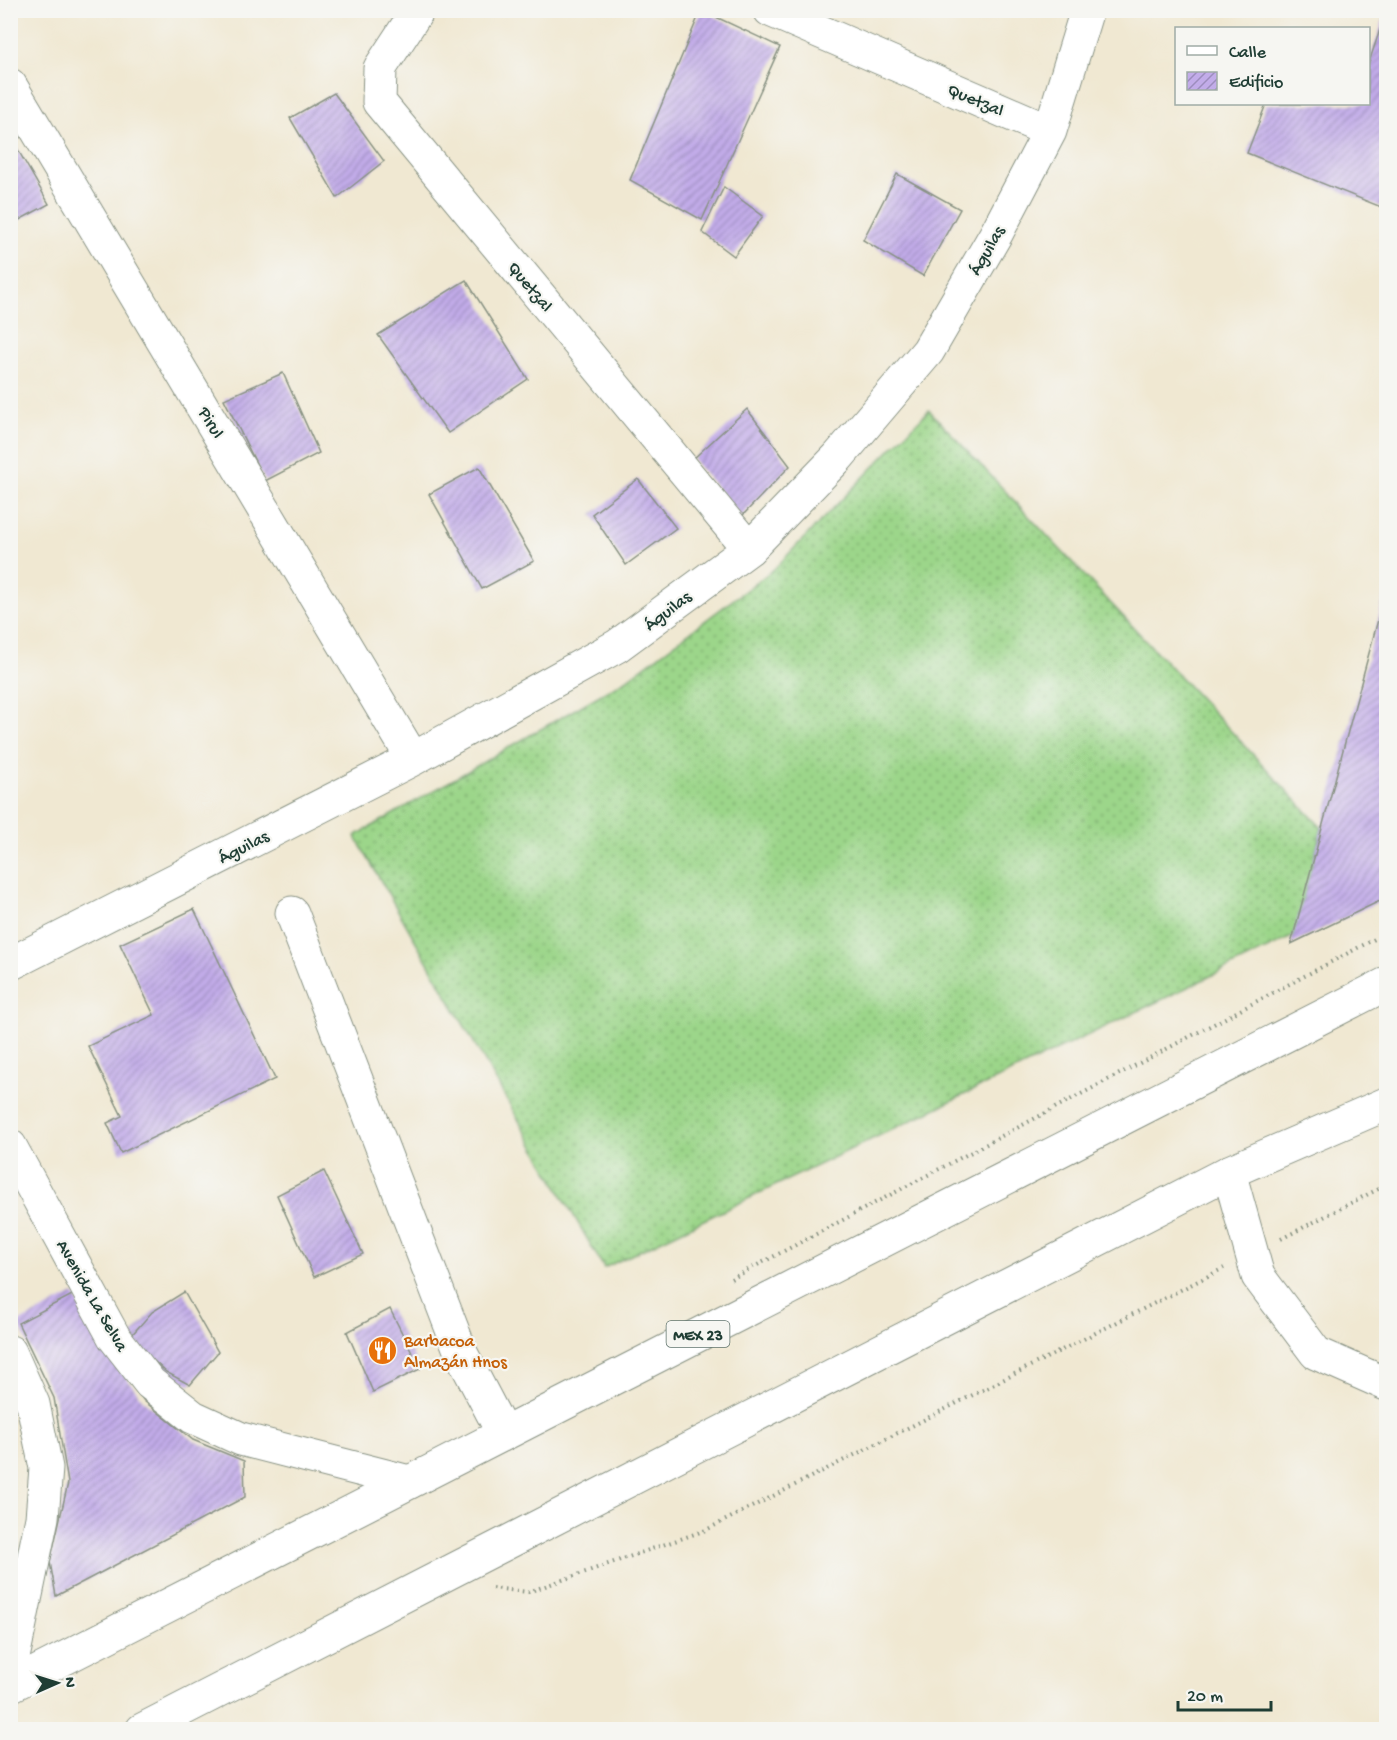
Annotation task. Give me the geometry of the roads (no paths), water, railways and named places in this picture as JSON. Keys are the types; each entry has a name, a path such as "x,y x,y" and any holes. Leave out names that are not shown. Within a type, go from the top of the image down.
{"main road":[{"name":"Quetzal","path":"418,10 380,68 380,102 748,549"},
{"name":"Quetzal","path":"770,10 1050,131"},
{"name":"Águilas","path":"10,964 413,759 617,646 748,549 838,456 928,351 996,234 1050,131 1087,10"},
{"name":"Pirul","path":"10,85 413,759"},
{"path":"292,913 462,1355 503,1433"},
{"name":"MEX 23","path":"10,1686 1386,984"},
{"path":"142,1730 1229,1172 1386,1104"},
{"name":"Avenida La Selva","path":"10,1146 114,1337 150,1383 193,1417 241,1439 409,1482"},
{"path":"1229,1172 1258,1276 1316,1353 1386,1384"},
{"path":"10,1352 33,1404 46,1468 42,1518 10,1672"}],"place":[{"name":"Barbacoa Almazán Hnos","path":"383,1350"}]}
